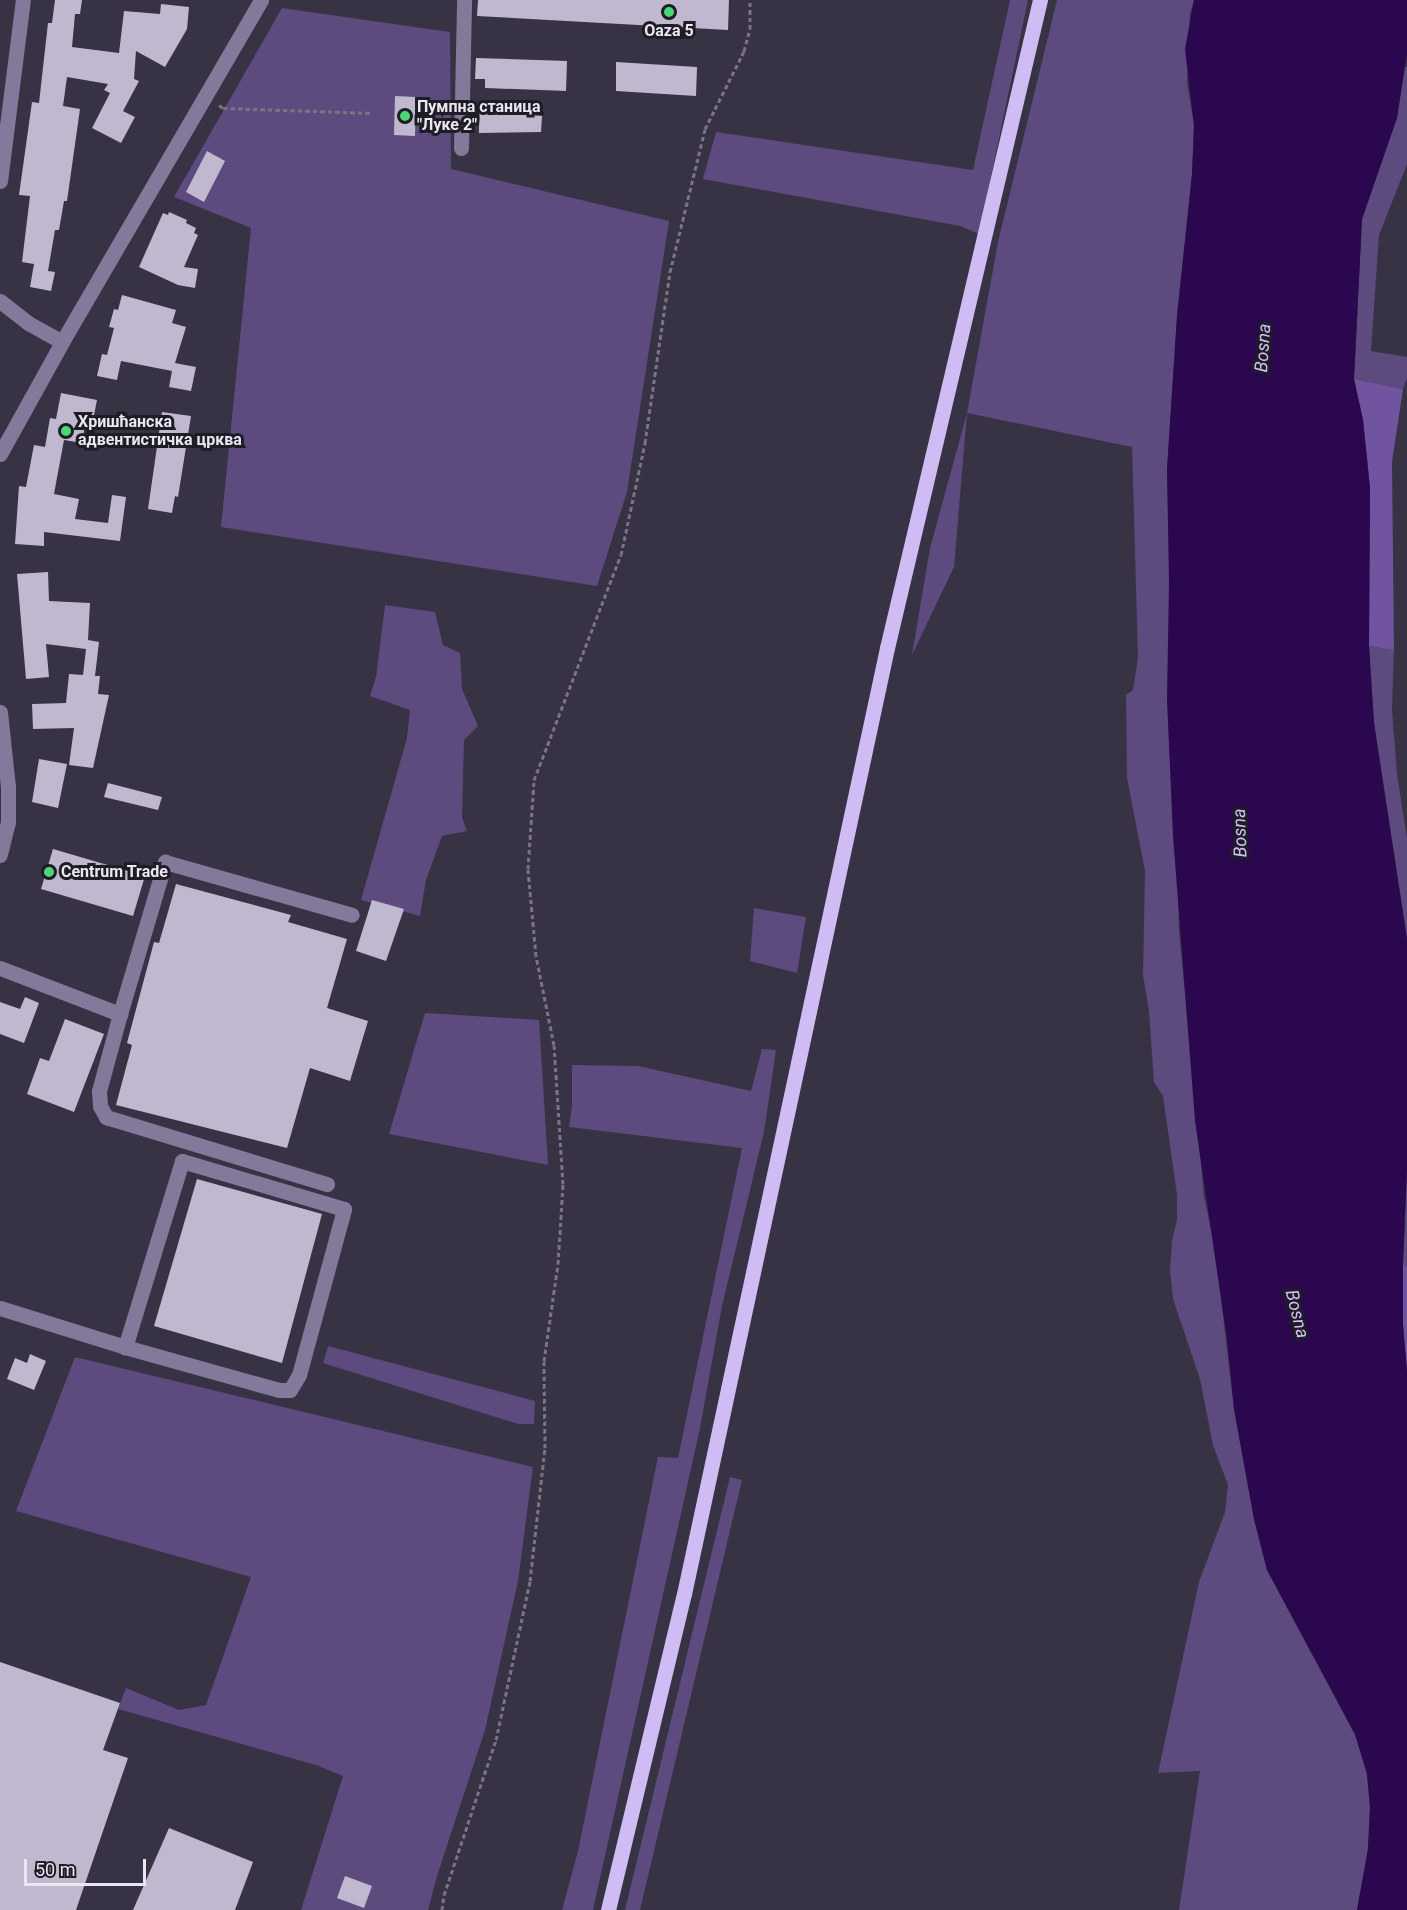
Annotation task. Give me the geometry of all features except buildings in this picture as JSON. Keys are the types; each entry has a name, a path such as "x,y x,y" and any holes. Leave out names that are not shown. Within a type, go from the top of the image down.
{"main road":[{"path":"608,1910 684,1594 887,648 1040,0"}],"street":[{"path":"0,181 22,0"},
{"path":"1,452 62,342 261,0"},
{"path":"461,148 464,0"},
{"path":"0,301 28,322 62,342"},
{"path":"0,712 8,787 8,822 0,855"},
{"path":"327,1184 106,1117 100,1106 99,1090 165,862 352,915"},
{"path":"0,968 120,1014"},
{"path":"0,1308 125,1347 279,1390 290,1390 299,1375 344,1209 182,1161 125,1347"}],"path":[{"path":"442,1910 444,1895 496,1740 530,1581 545,1448 544,1361 558,1264 563,1184 554,1045 536,956 528,869 534,780 621,555 645,443 670,273 705,129 744,51 750,29 750,0"},
{"path":"219,105 223,108 372,113"}],"shaded area":[{"path":"1010,0 1028,0 979,234 960,226 703,179 716,132 973,170"},
{"path":"1057,0 1194,0 1190,13 1187,83 1194,125 1192,174 1177,316 1167,469 1179,930 1204,1197 1215,1248 1234,1409 1254,1519 1267,1570 1355,1735 1367,1774 1370,1807 1368,1849 1357,1910 1179,1910 1200,1771 1158,1773 1199,1582 1225,1512 1228,1485 1213,1445 1200,1379 1173,1299 1170,1271 1172,1240 1177,1220 1177,1195 1163,1096 1154,1082 1149,1011 1143,975 1145,871 1127,778 1126,695 1133,690 1138,657 1132,447 967,413 998,242"},
{"path":"282,8 450,32 451,169 669,221 627,492 597,586 221,527 251,228 174,197"},
{"path":"1404,67 1407,67 1407,164 1379,235 1371,351 1407,357 1407,378 1403,389 1354,379 1362,219 1397,118"},
{"path":"1354,379 1403,389 1392,462 1394,650 1369,646 1370,488 1363,420"},
{"path":"967,413 954,567 912,655 930,548"},
{"path":"385,605 435,612 443,645 460,653 462,689 478,726 464,740 462,818 467,831 442,836 426,880 420,916 361,900 407,738 410,710 370,696 376,677"},
{"path":"1369,646 1394,650 1392,710 1397,774 1407,838 1407,939 1374,723"},
{"path":"754,908 806,917 797,973 750,961"},
{"path":"425,1013 539,1020 548,1165 389,1134"},
{"path":"762,1049 776,1050 764,1132 722,1306 700,1428 593,1910 562,1910 578,1851 658,1457 678,1458 742,1148 569,1127 572,1106 572,1065 638,1066 751,1091"},
{"path":"1407,1169 1407,1267 1403,1263"},
{"path":"1403,1263 1407,1267 1407,1371 1403,1325"},
{"path":"328,1346 535,1401 534,1424 518,1424 323,1363"},
{"path":"75,1357 533,1467 518,1581 485,1730 428,1910 301,1910 343,1776 316,1765 118,1709 126,1688 179,1710 206,1705 251,1577 16,1511"},
{"path":"730,1477 742,1480 640,1910 625,1910"}],"water":[{"name":"Bosna","path":"1194,0 1407,0 1407,54 1397,118 1362,219 1354,379 1363,420 1370,488 1369,646 1374,723 1407,939 1407,1169 1403,1325 1407,1371 1407,1910 1357,1910 1368,1849 1370,1807 1367,1774 1355,1734 1267,1570 1254,1519 1234,1409 1227,1339 1195,1121 1173,836 1167,700 1169,582 1167,469 1177,316 1192,174 1194,125 1185,49"}],"place":[{"name":"Oaza 5","path":"669,12"},
{"name":"Пумпна станица \"Луке 2\"","path":"405,116"},
{"name":"Хришћанска адвентистичка црква","path":"66,431"},
{"name":"Centrum Trade","path":"49,872"}]}
